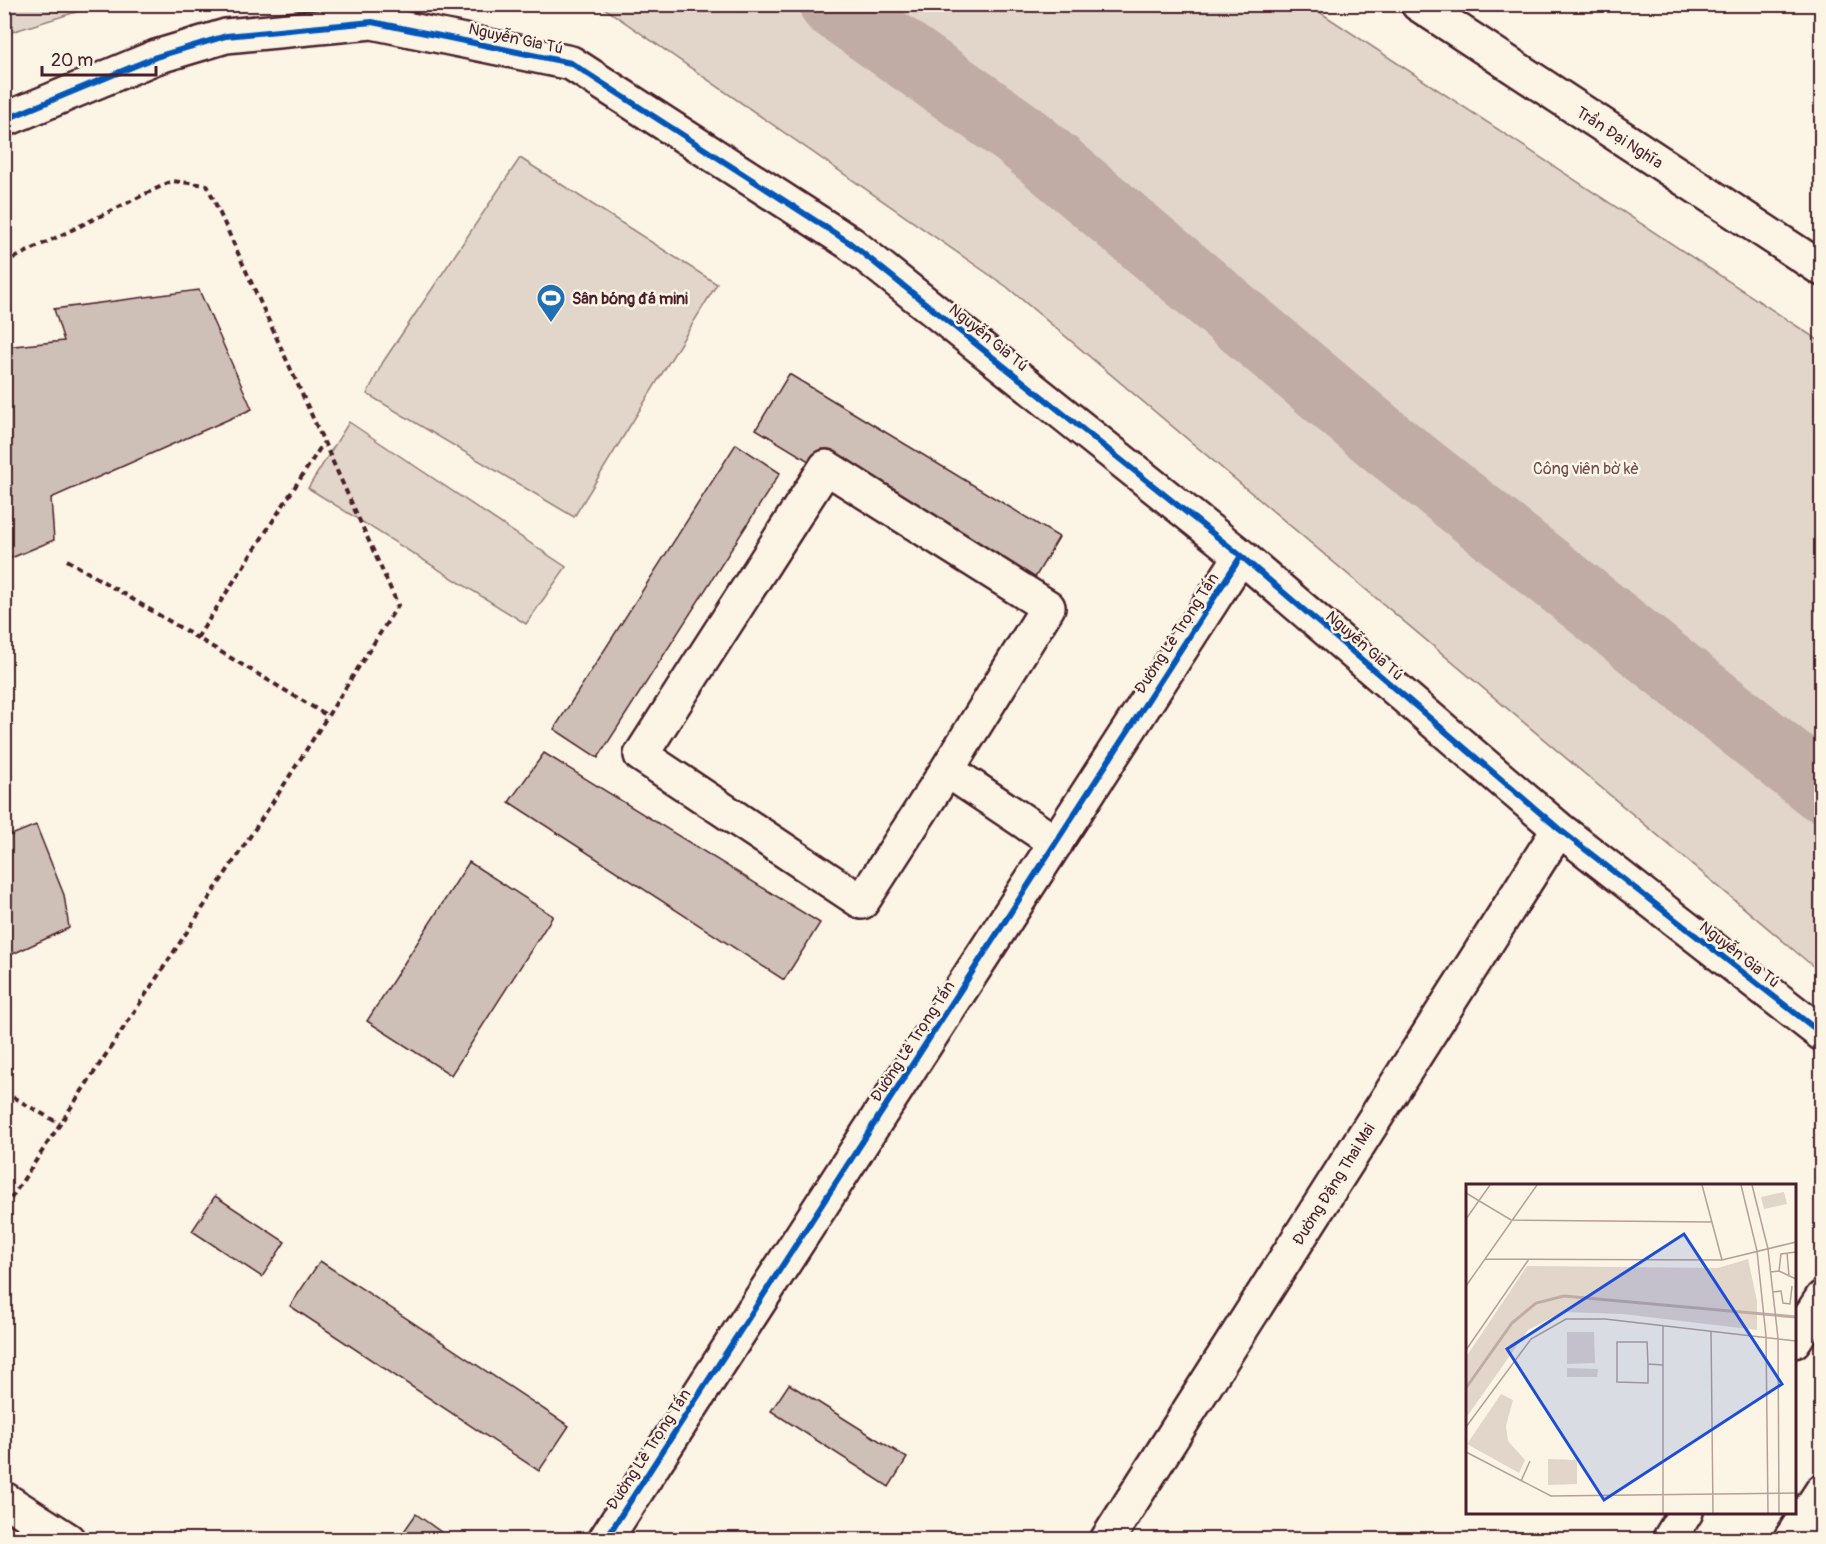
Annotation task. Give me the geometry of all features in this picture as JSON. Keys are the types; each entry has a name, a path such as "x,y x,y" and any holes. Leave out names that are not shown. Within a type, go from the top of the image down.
{"street":[{"name":"Trần Đại Nghĩa","path":"1419,4 1821,269"},
{"name":"Nguyễn Gia Tú","path":"4,120 156,57 226,36 372,22 571,63 850,243 1241,556 1559,829 1821,1034"},
{"path":"826,467 1048,607 947,770 862,902 641,755 826,467"},
{"name":"Đường Lê Trọng Tấn","path":"605,1539 1241,556"},
{"path":"947,770 1056,843"},
{"name":"Đường Đặng Thai Mai","path":"1107,1539 1559,829"},
{"path":"1796,1338 1821,1298"},
{"path":"1790,1539 1821,1491"},
{"path":"4,1499 68,1539"},
{"path":"1669,1539 1685,1514"}],"path":[{"path":"4,263 172,181 207,185 398,605 328,716 4,1209"},
{"path":"197,638 324,442"},
{"path":"67,560 328,716"},
{"path":"4,1092 60,1124"}],"green space":[{"path":"5,4 99,4 99,5 5,34"},
{"name":"Công viên bờ kè","path":"600,5 1309,5 1821,342 1821,973 1007,287"},
{"name":"Sân bóng đá mini","path":"520,158 717,284 574,517 367,394 383,362"},
{"path":"349,422 566,567 526,624 308,488"}],"building":[{"path":"199,290 252,409 51,498 54,540 4,561 4,347 64,341 54,309"},
{"path":"789,374 1059,537 1026,593 756,429"},
{"path":"736,444 780,473 598,758 554,729"},
{"path":"544,753 820,923 784,980 509,802"},
{"path":"36,825 64,895 69,928 4,958 4,838"},
{"path":"469,862 553,916 451,1075 367,1021"},
{"path":"215,1196 285,1242 262,1277 192,1231"},
{"path":"320,1261 569,1426 539,1471 290,1306"},
{"path":"789,1384 907,1458 889,1487 771,1411"},
{"path":"416,1514 452,1540 398,1540"}],"waterway":[{"path":"833,4 1018,134 1383,440 1822,788"}],"cycle path":[{"path":"4,120 156,57 226,36 372,22 571,63 850,243 1241,556 1559,829 1822,1034"},
{"path":"605,1540 1241,556"}],"place":[{"name":"Sân bóng đá mini","path":"551,324"}]}
